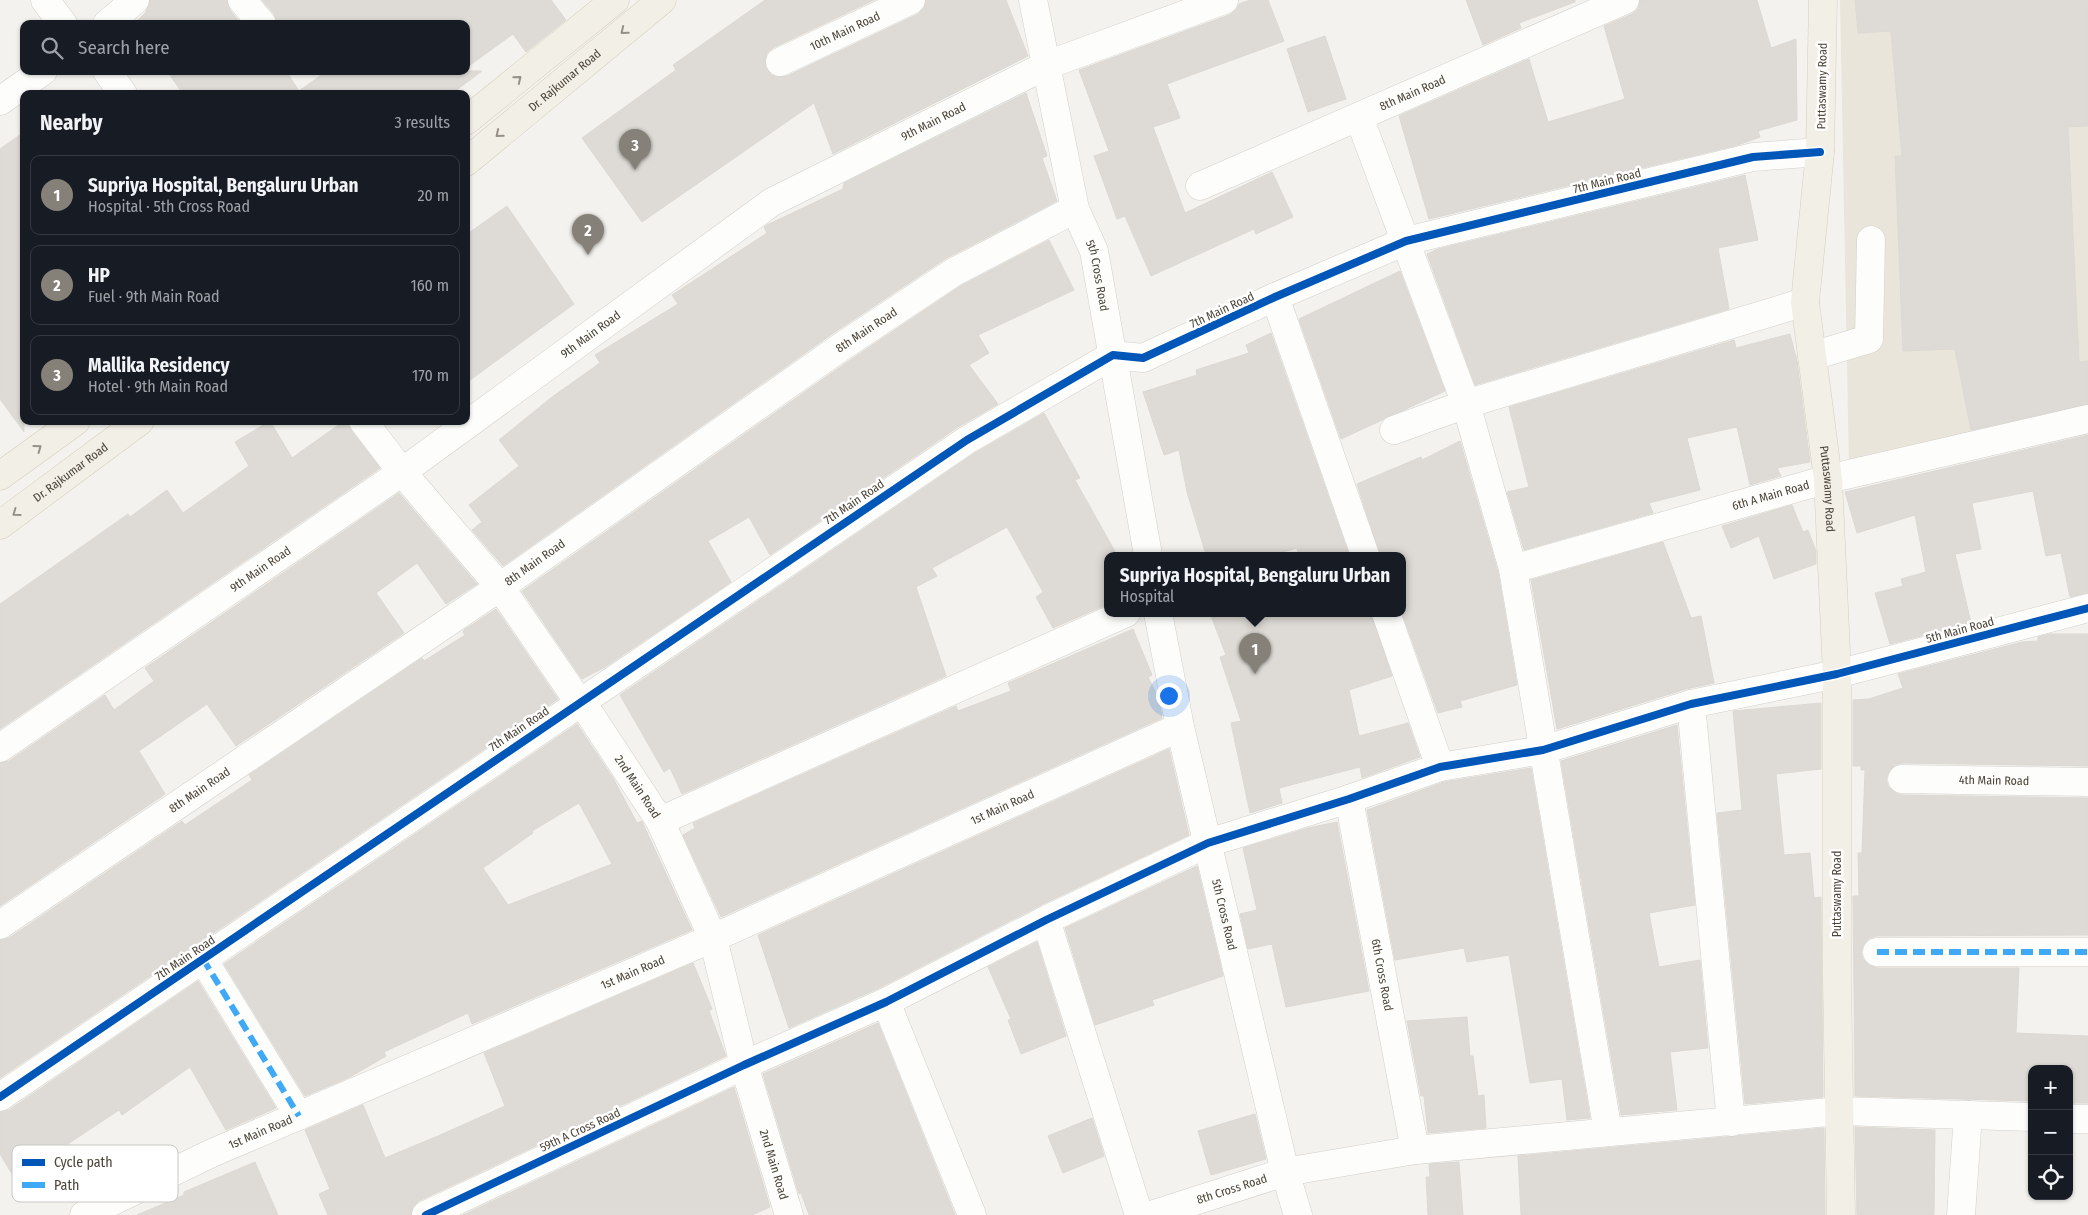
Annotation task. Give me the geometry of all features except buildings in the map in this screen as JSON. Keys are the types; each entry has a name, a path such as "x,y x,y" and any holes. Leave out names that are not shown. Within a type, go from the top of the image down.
{"main road":[{"path":"470,118 615,0"},
{"name":"Dr. Rajkumar Road","path":"470,159 662,0"},
{"name":"Puttaswamy Road","path":"1823,0 1820,152 1804,302 1828,479 1837,674 1840,1111"},
{"path":"0,476 70,425"},
{"name":"Dr. Rajkumar Road","path":"0,525 135,425"},
{"path":"1840,1111 1841,1215"}],"street":[{"path":"45,0 60,20"},
{"path":"112,20 135,0"},
{"path":"242,0 259,20"},
{"name":"10th Main Road","path":"780,62 910,0"},
{"name":"5th Cross Road","path":"1033,0 1048,65 1075,209 1094,251 1147,552"},
{"name":"9th Main Road","path":"470,422 772,202 1048,65 1224,0"},
{"name":"8th Main Road","path":"1200,186 1626,0"},
{"path":"0,101 37,75"},
{"path":"92,75 102,90"},
{"path":"110,75 120,90"},
{"path":"1359,117 1466,404 1513,569 1542,750 1608,1132"},
{"name":"7th Main Road","path":"0,1097 967,440 1113,355 1143,358 1406,241 1753,157 1820,152"},
{"name":"8th Main Road","path":"0,924 500,587 833,353 954,272 1075,209"},
{"path":"1812,356 1869,339 1871,240"},
{"path":"1275,298 1365,552"},
{"path":"1394,430 1466,404 1804,302"},
{"name":"6th A Main Road","path":"1513,569 1828,479 2088,419"},
{"name":"2nd Main Road","path":"366,425 402,472 500,587 579,702 592,716 660,821 713,938 744,1064 789,1215"},
{"name":"9th Main Road","path":"0,748 402,472 466,425"},
{"name":"5th Main Road","path":"1208,843 1348,799 1440,767 1542,750 1691,704 1837,674 2088,608"},
{"path":"660,821 1117,617"},
{"name":"5th Cross Road","path":"1159,617 1180,726 1285,1172 1298,1215"},
{"path":"1387,617 1440,767"},
{"path":"1691,704 1731,1122"},
{"name":"1st Main Road","path":"178,1169 212,1153 713,938 1180,726"},
{"name":"4th Main Road","path":"1902,778 2088,782"},
{"name":"6th Cross Road","path":"1348,799 1415,1150"},
{"name":"59th A Cross Road","path":"426,1215 744,1064 886,1002 1046,920 1208,843"},
{"path":"1046,920 1139,1215"},
{"path":"1877,952 2088,952"},
{"path":"203,960 299,1116"},
{"path":"886,1002 972,1215"},
{"name":"8th Cross Road","path":"1151,1215 1285,1172 1415,1150 1840,1111 2028,1117"},
{"path":"1961,1215 1968,1115"},
{"path":"2073,1118 2088,1119"},
{"name":"1st Main Road","path":"84,1215 111,1202"}],"shaded area":[{"path":"1840,0 2088,0 2088,411 1849,469"}],"marked path":[{"path":"1877,952 2088,952"},
{"path":"203,959 299,1116"}],"cycle path":[{"path":"0,1097 967,440 1113,355 1143,358 1275,297 1406,241 1753,157 1820,152"},
{"path":"426,1215 744,1065 886,1002 1046,920 1208,843 1349,799 1440,767 1543,750 1691,704 1837,674 2088,608"}],"place":[{"name":"Mallika Residency","path":"635,170"},
{"name":"HP","path":"588,255"},
{"name":"Supriya Hospital, Bengaluru Urban","path":"1255,674"}]}
